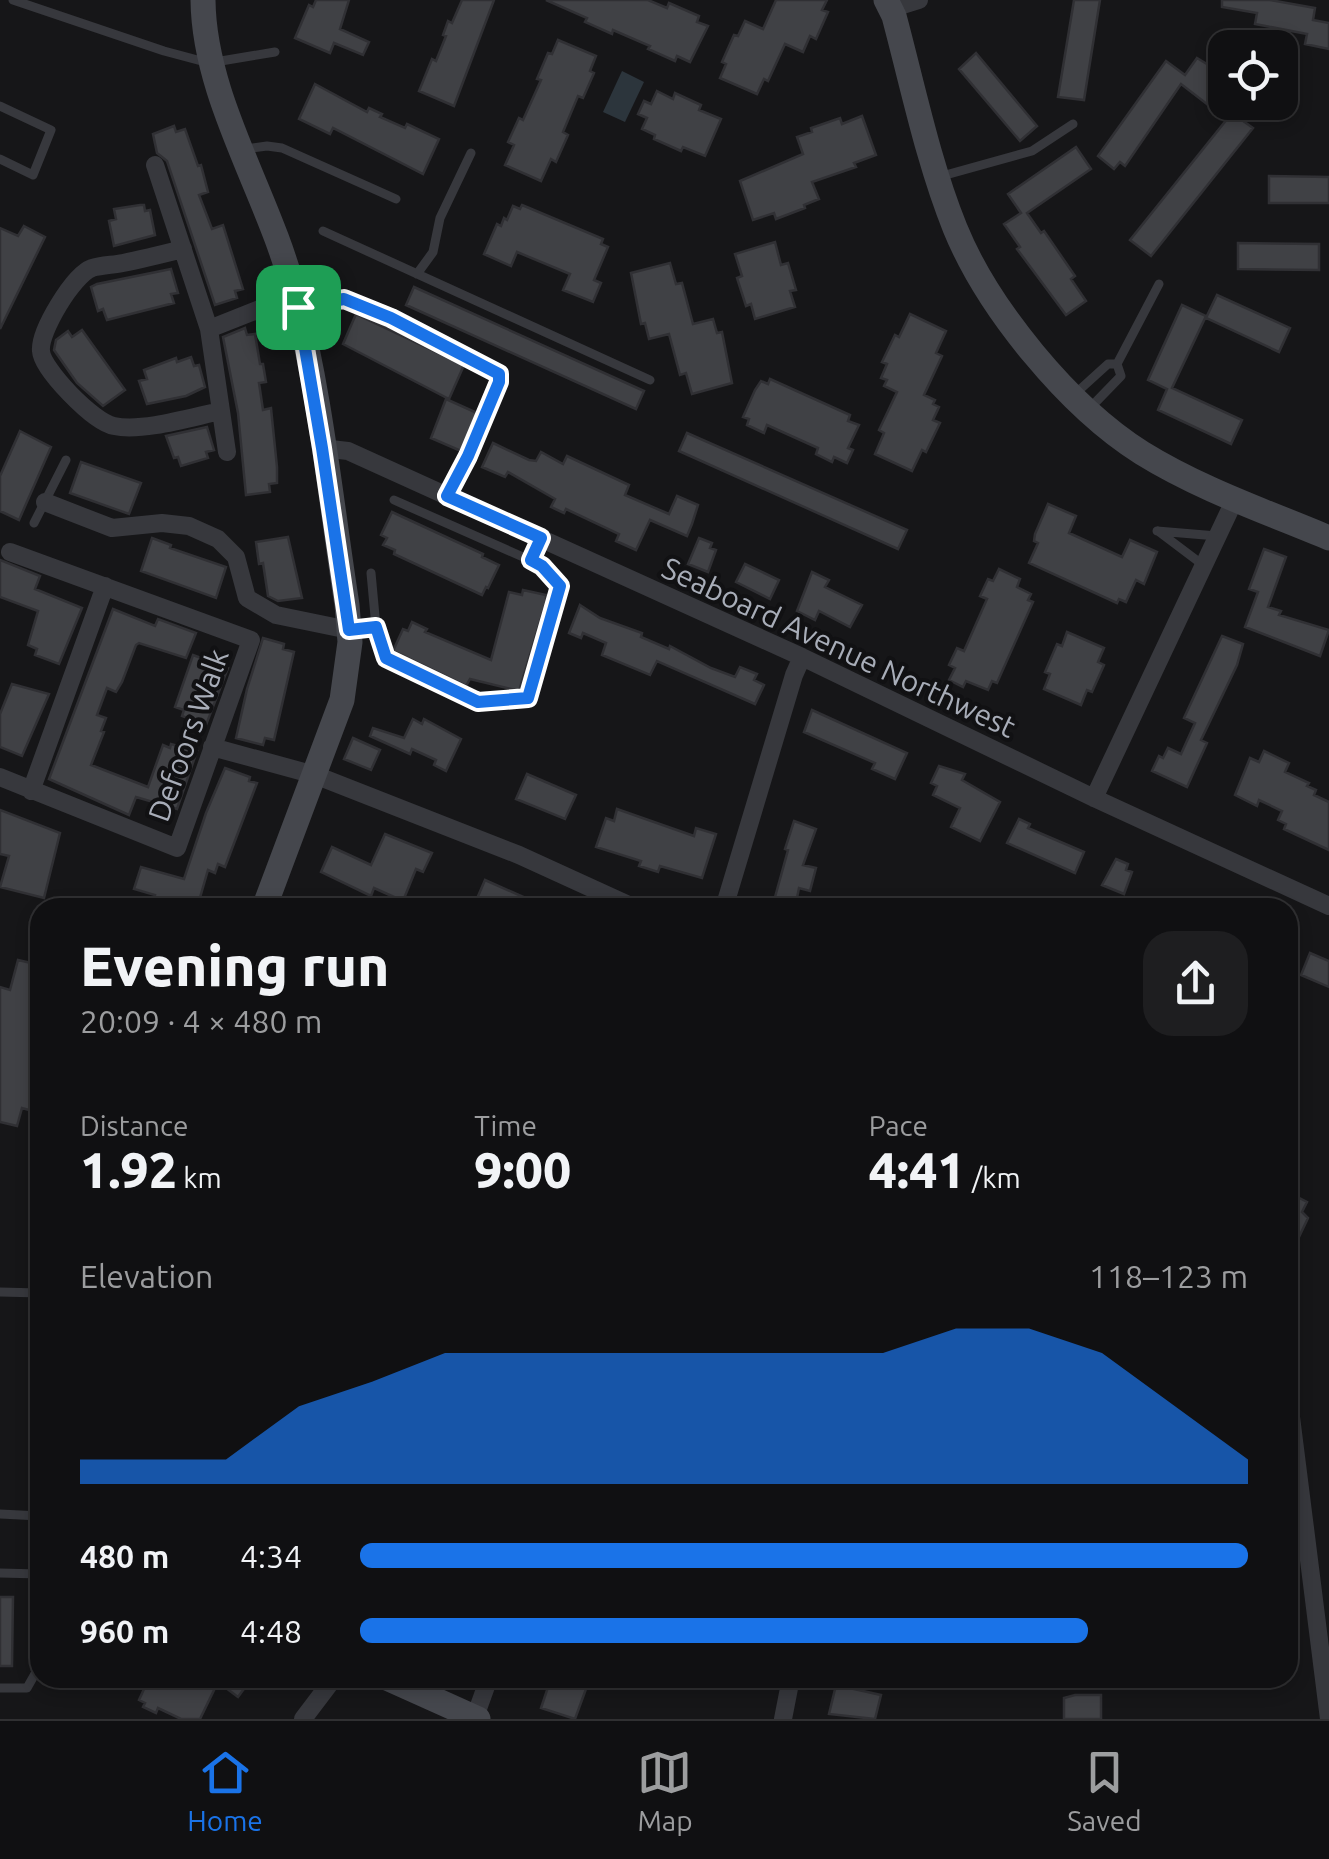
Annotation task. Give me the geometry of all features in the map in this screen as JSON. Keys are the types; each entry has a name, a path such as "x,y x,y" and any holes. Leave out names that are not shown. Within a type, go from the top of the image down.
{"street":[{"path":"203,0 209,63 268,209 296,301 349,630 348,671 342,700 268,898"},
{"path":"919,0 888,4 938,178 956,231 978,273 1036,355 1081,402 1139,451 1166,467 1329,538"},
{"path":"155,165 211,338 227,452"},
{"path":"183,250 90,268 74,282 53,316 40,356 77,403 92,416 114,426 138,426 221,412"},
{"path":"211,338 296,301"},
{"name":"Seaboard Avenue Northwest","path":"322,448 348,451 802,656 1094,798 1329,906"},
{"path":"1094,798 1236,499"},
{"path":"46,502 112,528 147,522 189,526 218,538 236,557 247,598 276,615 349,630"},
{"name":"Defoors Walk","path":"0,778 177,848 250,640 10,552"},
{"path":"31,790 105,586"},
{"path":"727,898 802,656"},
{"path":"212,747 316,775 519,855 613,898"},
{"path":"1298,1473 1329,1719"},
{"path":"302,1719 326,1688"},
{"path":"410,1688 477,1718 486,1688"},
{"path":"783,1719 789,1688"}],"lane":[{"path":"13,0 209,63 276,52"},
{"path":"0,106 51,130 34,175 0,159"},
{"path":"938,178 1032,151 1072,124"},
{"path":"243,149 282,148 396,199"},
{"path":"417,274 433,252 440,218 471,153"},
{"path":"324,232 650,380"},
{"path":"1081,402 1121,376 1117,364 1159,284"},
{"path":"296,301 344,299 391,318 499,374 468,456 447,496"},
{"path":"1081,402 1108,364 1117,364"},
{"path":"34,523 66,460"},
{"path":"371,573 376,627 386,658 478,702 528,698 560,586 531,560 394,500"},
{"path":"1204,565 1157,530 1217,536"},
{"path":"531,560 541,538"},
{"path":"349,630 376,627"},
{"path":"0,1292 30,1294"},
{"path":"0,1514 30,1516"},
{"path":"0,1573 30,1574"},
{"path":"0,1688 27,1688 30,1683"}],"shaded area":[{"path":"622,71 644,82 625,122 603,112"}],"building":[{"path":"316,0 349,0 340,29 369,42 363,55 334,43 330,53 295,38 309,5 313,7"},
{"path":"462,0 494,0 454,106 419,91 432,59 436,61 448,21 452,23"},
{"path":"546,0 648,0 667,8 669,3 699,16 697,22 708,26 690,62 677,56 675,61 648,49 650,46 585,22 587,18"},
{"path":"776,0 827,0 822,10 828,12 816,39 810,36 803,52 785,44 768,81 764,79 757,94 720,78 726,64 722,62 734,35 738,36 745,21 763,29"},
{"path":"1074,0 1100,0 1084,100 1058,97"},
{"path":"1222,0 1270,0 1315,8 1313,20 1329,23 1329,49 1305,44 1307,34 1298,30 1255,24 1257,13 1222,7"},
{"path":"558,40 596,56 590,71 594,73 583,98 578,96 556,162 551,159 541,181 505,165 514,145 508,142 519,118 523,120 548,53 552,54"},
{"path":"976,53 1037,126 1020,141 959,69"},
{"path":"1197,58 1208,65 1208,105 1181,84 1125,166 1120,162 1114,169 1098,156 1166,61 1185,75"},
{"path":"315,84 367,112 369,108 382,114 380,117 439,139 423,174 333,128 330,134 299,119"},
{"path":"657,91 673,99 675,93 721,119 705,156 683,147 681,151 642,129 647,118 638,114 644,101 651,104"},
{"path":"862,116 876,155 854,163 856,167 812,182 819,199 804,205 805,208 776,219 774,213 753,220 740,181 803,154 797,137 812,132 811,128 840,118 842,124"},
{"path":"1226,120 1242,120 1253,128 1151,256 1130,240"},
{"path":"174,126 176,132 185,129 198,166 201,165 208,192 199,195 212,229 223,225 243,289 235,291 237,298 215,305 167,161 157,153 153,134"},
{"path":"1076,147 1091,169 1027,213 1075,276 1071,279 1086,301 1066,315 1017,249 1020,247 1004,224 1021,213 1008,194"},
{"path":"1269,176 1329,177 1329,203 1269,203"},
{"path":"144,205 145,211 150,210 155,235 114,246 109,221 116,219 114,209"},
{"path":"522,205 603,239 601,244 608,247 594,280 601,283 593,302 563,290 570,274 517,252 511,266 484,254 497,224 501,226 504,218 507,220 513,206 520,209"},
{"path":"24,226 45,237 0,329 0,228 18,236"},
{"path":"775,242 781,265 788,263 796,290 790,291 795,307 755,319 751,304 746,306 737,278 742,276 735,254"},
{"path":"1238,243 1319,244 1319,270 1238,269"},
{"path":"670,263 676,284 682,283 693,324 713,319 717,333 722,332 732,383 692,394 686,373 680,375 669,334 649,339 645,323 641,324 631,273"},
{"path":"171,269 178,293 171,294 174,303 107,320 103,309 98,311 91,287"},
{"path":"414,287 644,391 636,409 406,305"},
{"path":"1217,295 1290,328 1279,352 1206,318"},
{"path":"1182,305 1206,316 1172,388 1242,420 1231,444 1158,410 1167,389 1148,380"},
{"path":"356,314 464,365 449,399 343,344"},
{"path":"910,314 946,331 936,353 942,356 924,395 939,407 933,420 940,423 912,471 875,454 884,433 879,430 897,392 884,386 887,380 881,378 887,364 882,362"},
{"path":"245,328 247,335 255,334 263,364 266,382 259,383 263,410 271,408 277,467 277,483 269,484 270,492 246,495 238,413 223,337"},
{"path":"82,330 125,390 103,406 77,383 54,350 56,340 68,331 72,337"},
{"path":"191,357 194,366 199,365 205,387 186,396 147,404 139,381 147,379 144,370 176,358 177,362"},
{"path":"770,379 850,415 848,421 859,425 848,448 853,450 847,463 834,457 832,462 816,454 818,448 767,425 764,433 747,425 749,419 743,417 755,390 761,381 768,384"},
{"path":"446,399 477,413 461,451 431,438"},
{"path":"207,427 214,450 206,452 208,458 181,466 166,436"},
{"path":"20,431 51,447 19,520 0,511 0,476"},
{"path":"687,433 907,530 898,549 679,451"},
{"path":"493,443 529,460 536,461 541,452 563,464 567,456 629,485 625,495 669,514 677,496 698,505 687,536 650,520 636,550 616,541 619,534 566,509 564,513 551,507 555,499 508,472 505,477 482,467"},
{"path":"81,462 141,483 129,514 70,493"},
{"path":"1048,504 1076,516 1069,533 1122,557 1130,540 1157,552 1144,584 1136,580 1126,602 1119,599 1117,603 1029,563 1038,543 1034,541 1035,534"},
{"path":"392,512 499,565 488,588 482,595 394,554 395,550 383,545 387,538 381,535"},
{"path":"288,537 302,598 278,601 268,596 256,542"},
{"path":"152,538 226,567 216,598 141,571"},
{"path":"699,538 712,543 710,548 716,550 708,572 688,564"},
{"path":"1264,549 1286,557 1268,607 1281,611 1279,615 1329,630 1320,656 1245,627 1258,592 1249,589"},
{"path":"0,560 40,576 35,589 82,608 59,664 35,655 37,649 28,645 38,611 0,597"},
{"path":"745,564 779,580 770,599 736,582"},
{"path":"999,569 1020,579 1017,587 1031,594 1028,600 1033,602 997,683 992,681 988,690 966,681 963,687 949,680 955,668 949,665 957,648 964,651 987,599 980,596 988,579 993,581"},
{"path":"812,572 829,580 825,587 862,605 850,627 819,611 815,620 797,611"},
{"path":"523,590 546,595 546,602 519,691 470,679 466,686 393,651 403,629 408,631 412,622 427,629 425,632 491,660 509,592 522,595"},
{"path":"580,605 600,618 642,633 641,637 669,649 670,646 711,668 735,677 740,667 757,674 754,680 764,685 755,704 657,661 650,675 602,655 606,643 583,633 581,638 569,633"},
{"path":"113,609 155,626 158,619 196,633 186,658 136,645 116,692 107,688 97,715 106,718 101,731 104,732 91,765 148,787 163,745 197,751 177,809 136,797 129,815 49,779"},
{"path":"1067,632 1104,648 1098,662 1104,665 1092,692 1087,690 1081,705 1044,689 1050,674 1045,672"},
{"path":"1222,636 1243,644 1201,740 1207,743 1187,787 1152,771 1168,748 1181,754 1195,723 1184,718"},
{"path":"263,638 284,644 283,649 294,652 274,740 265,738 263,745 236,738"},
{"path":"193,655 228,668 206,725 182,716 184,710 175,707"},
{"path":"12,684 49,694 22,756 0,747 0,714"},
{"path":"812,710 907,753 895,779 872,769 875,763 804,732"},
{"path":"413,719 422,724 424,719 461,739 446,771 434,765 436,760 412,749 410,754 370,736 373,728 404,738"},
{"path":"353,738 380,750 371,770 344,759"},
{"path":"1264,751 1289,763 1285,772 1309,783 1307,786 1316,790 1314,795 1329,802 1329,850 1284,829 1286,824 1278,820 1282,811 1259,800 1257,806 1235,795 1250,758 1259,762"},
{"path":"939,766 965,774 962,780 1000,802 980,841 951,827 960,808 933,795 937,786 931,783"},
{"path":"225,768 257,783 225,867 218,864 215,873 208,870 200,898 154,898 155,895 134,889 141,867 184,879"},
{"path":"527,774 576,795 565,819 516,799"},
{"path":"617,809 694,836 696,828 716,834 702,878 660,866 658,872 639,866 641,861 596,847 606,818 614,821"},
{"path":"0,810 60,833 44,898 0,887 9,856 0,854"},
{"path":"1019,819 1030,824 1028,828 1084,852 1075,873 1007,843"},
{"path":"794,821 816,829 803,865 816,868 810,891 799,888 797,898 775,898 788,850 785,849"},
{"path":"385,834 432,853 423,872 416,869 404,898 374,888 371,896 321,872 332,847 371,865"},
{"path":"1116,859 1128,864 1126,870 1132,872 1124,894 1102,885"},
{"path":"485,880 526,898 477,898"},
{"path":"1310,953 1329,961 1329,987 1301,975"},
{"path":"18,960 30,963 30,1110 22,1108 17,1126 0,1122 0,987 10,990"},
{"path":"1298,1197 1307,1202 1302,1212 1308,1218 1299,1237"},
{"path":"0,1597 13,1597 12,1666 0,1666"},
{"path":"144,1688 215,1688 200,1719 181,1719 158,1708 156,1713 143,1707 145,1703 139,1700"},
{"path":"226,1688 245,1688 238,1697"},
{"path":"548,1688 586,1689 575,1719 541,1708"},
{"path":"835,1688 881,1695 875,1719 829,1714"},
{"path":"1101,1695 1101,1719 1064,1719 1064,1698"}],"route":[{"path":"344,299 391,318 499,374 468,456 447,496 541,538 531,560 560,586 528,698 478,702 386,658 376,627 349,630 298,307 344,299"}]}
